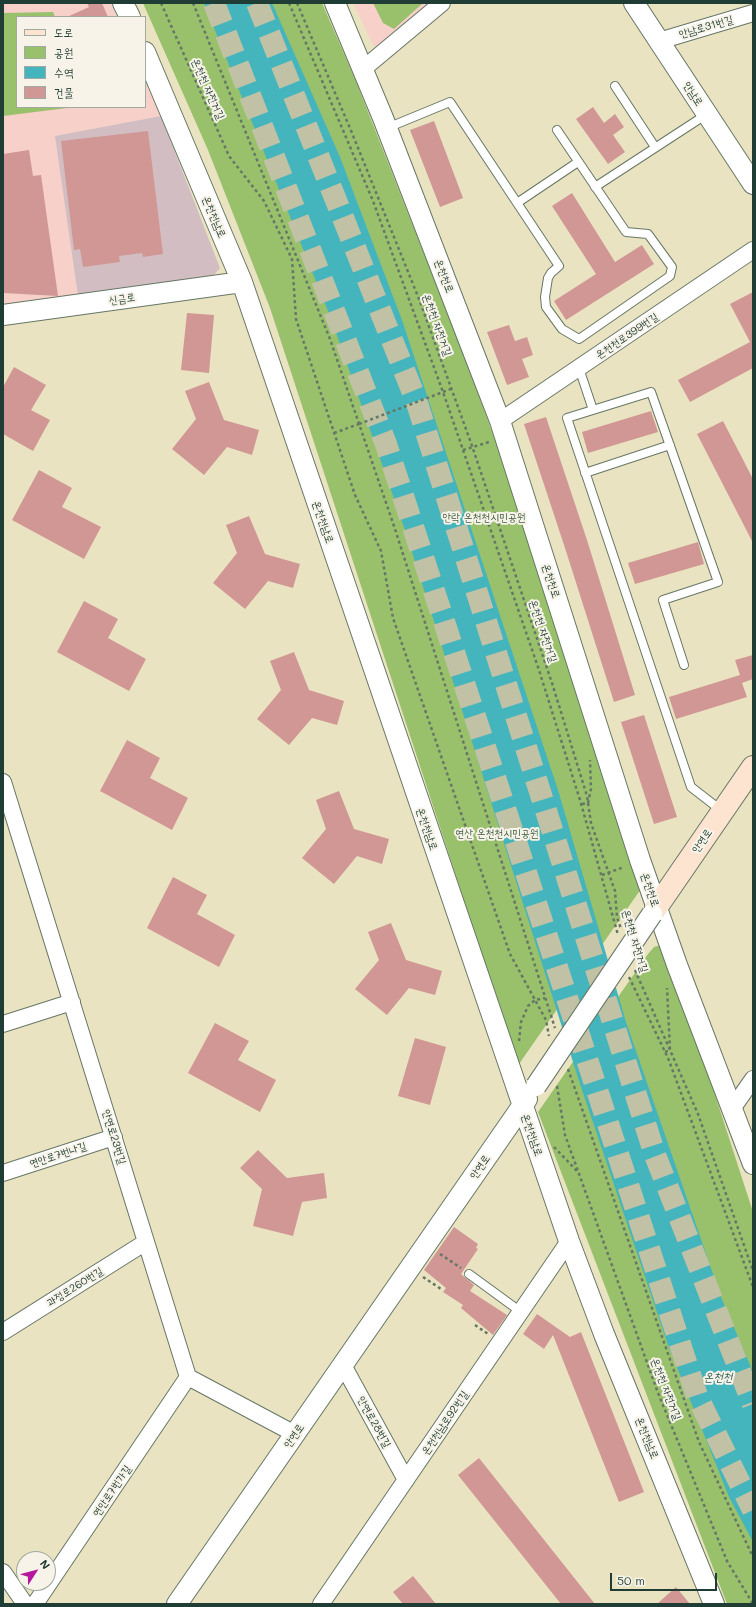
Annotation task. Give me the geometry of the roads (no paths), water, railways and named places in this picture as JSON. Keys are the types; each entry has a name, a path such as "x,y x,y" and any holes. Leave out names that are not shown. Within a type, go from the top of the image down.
{"main road":[{"name":"안연로","path":"654,911 753,767"}],"street":[{"path":"123,3 130,16"},
{"name":"온천천로","path":"335,3 387,128 503,429 654,911 677,965 753,1164"},
{"path":"363,69 442,3"},
{"name":"안남로","path":"634,3 753,184"},
{"name":"안남로31번길","path":"659,41 753,14"},
{"name":"온천천남로","path":"146,54 242,282 522,1107 569,1241 604,1334 714,1604"},
{"name":"온천천로399번길","path":"503,429 579,368 753,250"},
{"name":"신금로","path":"3,315 242,282"},
{"name":"안연로23번길","path":"3,782 188,1377"},
{"name":"안연로","path":"177,1604 522,1107 654,911"},
{"path":"3,1024 72,1002"},
{"path":"732,1109 753,1079"},
{"name":"연안로7번나길","path":"3,1173 114,1137"},
{"name":"온천천남로92번길","path":"321,1604 569,1241"},
{"name":"과정로260번길","path":"3,1332 146,1242"},
{"name":"안연로28번길","path":"342,1365 406,1480"},
{"path":"188,1377 295,1434"},
{"name":"연안로7번가길","path":"34,1604 188,1377"},
{"path":"3,1572 25,1604"}],"lane":[{"path":"615,86 656,147"},
{"path":"387,128 450,102 559,266 548,278 545,297 546,307 562,328 579,339 670,276 672,267 648,234 626,232 557,130"},
{"path":"595,187 707,114"},
{"path":"517,203 578,162"},
{"path":"579,368 593,410"},
{"path":"684,665 663,600 718,582 651,392 567,418 691,786 722,812"},
{"path":"585,473 670,445"},
{"path":"469,1274 521,1312"}],"water":[{"name":"온천천","path":"204,3 272,3 340,157 402,320 558,790 626,1022 721,1297 753,1372 753,1542 729,1497 668,1345 579,1081 407,536 332,321"}],"tunnel":[{"path":"214,3 386,444 697,1396 753,1510"},
{"path":"257,3 416,400 655,1155 753,1404"}],"park label":[{"name":"안락 온천천시민공원","path":"484,518"},
{"name":"연산 온천천시민공원","path":"497,834"}]}
